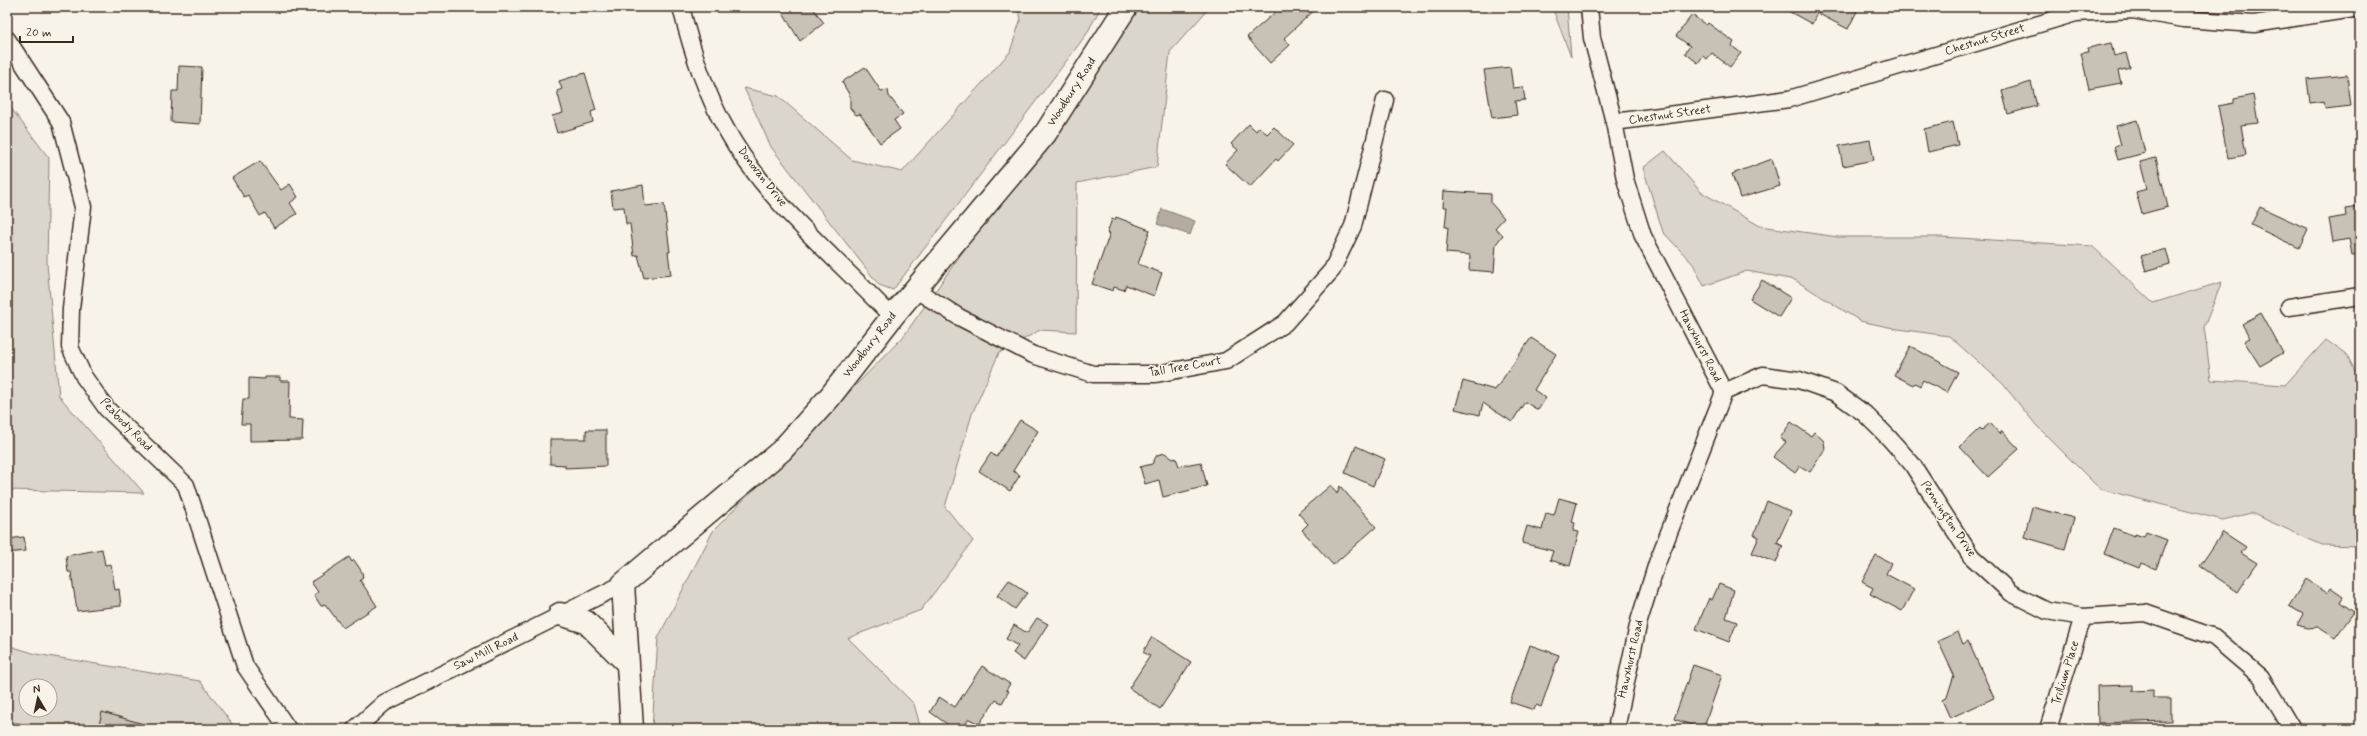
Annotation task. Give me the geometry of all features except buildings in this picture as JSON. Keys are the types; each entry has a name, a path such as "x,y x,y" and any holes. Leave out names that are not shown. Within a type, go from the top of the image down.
{"main road":[{"name":"Woodbury Road","path":"622,584 781,451 829,398 892,317 1045,134 1126,7"},
{"path":"622,584 632,729"},
{"path":"560,614 586,622 627,663"}],"street":[{"name":"Donovan Drive","path":"681,7 701,73 726,129 756,173 797,220 892,317"},
{"name":"Hawxhurst Road","path":"1589,7 1592,38 1614,122 1625,178 1643,236 1724,392 1655,570 1639,621 1616,729"},
{"name":"Chestnut Street","path":"1614,122 1789,99 2076,13 2132,10 2184,19 2254,24 2360,8"},
{"name":"Peabody Road","path":"7,40 61,122 83,207 71,309 70,347 84,377 107,409 186,485 245,666 288,729"},
{"name":"Tall Tree Court","path":"916,290 959,316 1033,355 1093,374 1156,374 1226,361 1285,323 1332,270 1353,226 1385,100"},
{"path":"2289,307 2360,296"},
{"name":"Pennington Drive","path":"1724,392 1763,375 1799,380 1836,393 1865,414 1912,464 1971,556 2011,593 2047,611 2083,617 2145,613 2214,636 2261,677 2292,729"},
{"name":"Saw Mill Road","path":"355,729 384,703 622,584"},
{"name":"Trillium Place","path":"2048,729 2083,617"}],"shaded area":[{"path":"1016,7 1101,7 1086,35 893,290 879,285 771,147 744,88 778,96 852,160 902,172 1010,52 1021,18"},
{"path":"1134,7 1210,7 1170,52 1157,167 1077,183 1076,332 1040,330 999,353 972,414 945,507 973,541 921,610 848,638 914,704 921,729 652,729 658,638 713,531 903,337"},
{"path":"1552,7 1567,7 1571,57"},
{"path":"7,103 49,158 47,264 59,396 144,493 7,490"},
{"path":"1665,151 1701,192 1760,226 1838,237 1942,237 2092,246 2153,303 2222,282 2204,327 2211,380 2285,385 2326,340 2347,355 2360,381 2360,546 2322,545 2251,513 2223,520 2100,489 2036,425 2002,383 1949,336 1898,329 1860,321 1795,280 1747,271 1704,286 1693,264 1663,232 1643,168"},
{"path":"1162,209 1195,221 1190,235 1157,224"},
{"path":"7,645 36,654 200,681 236,729 56,729 7,721"}]}
